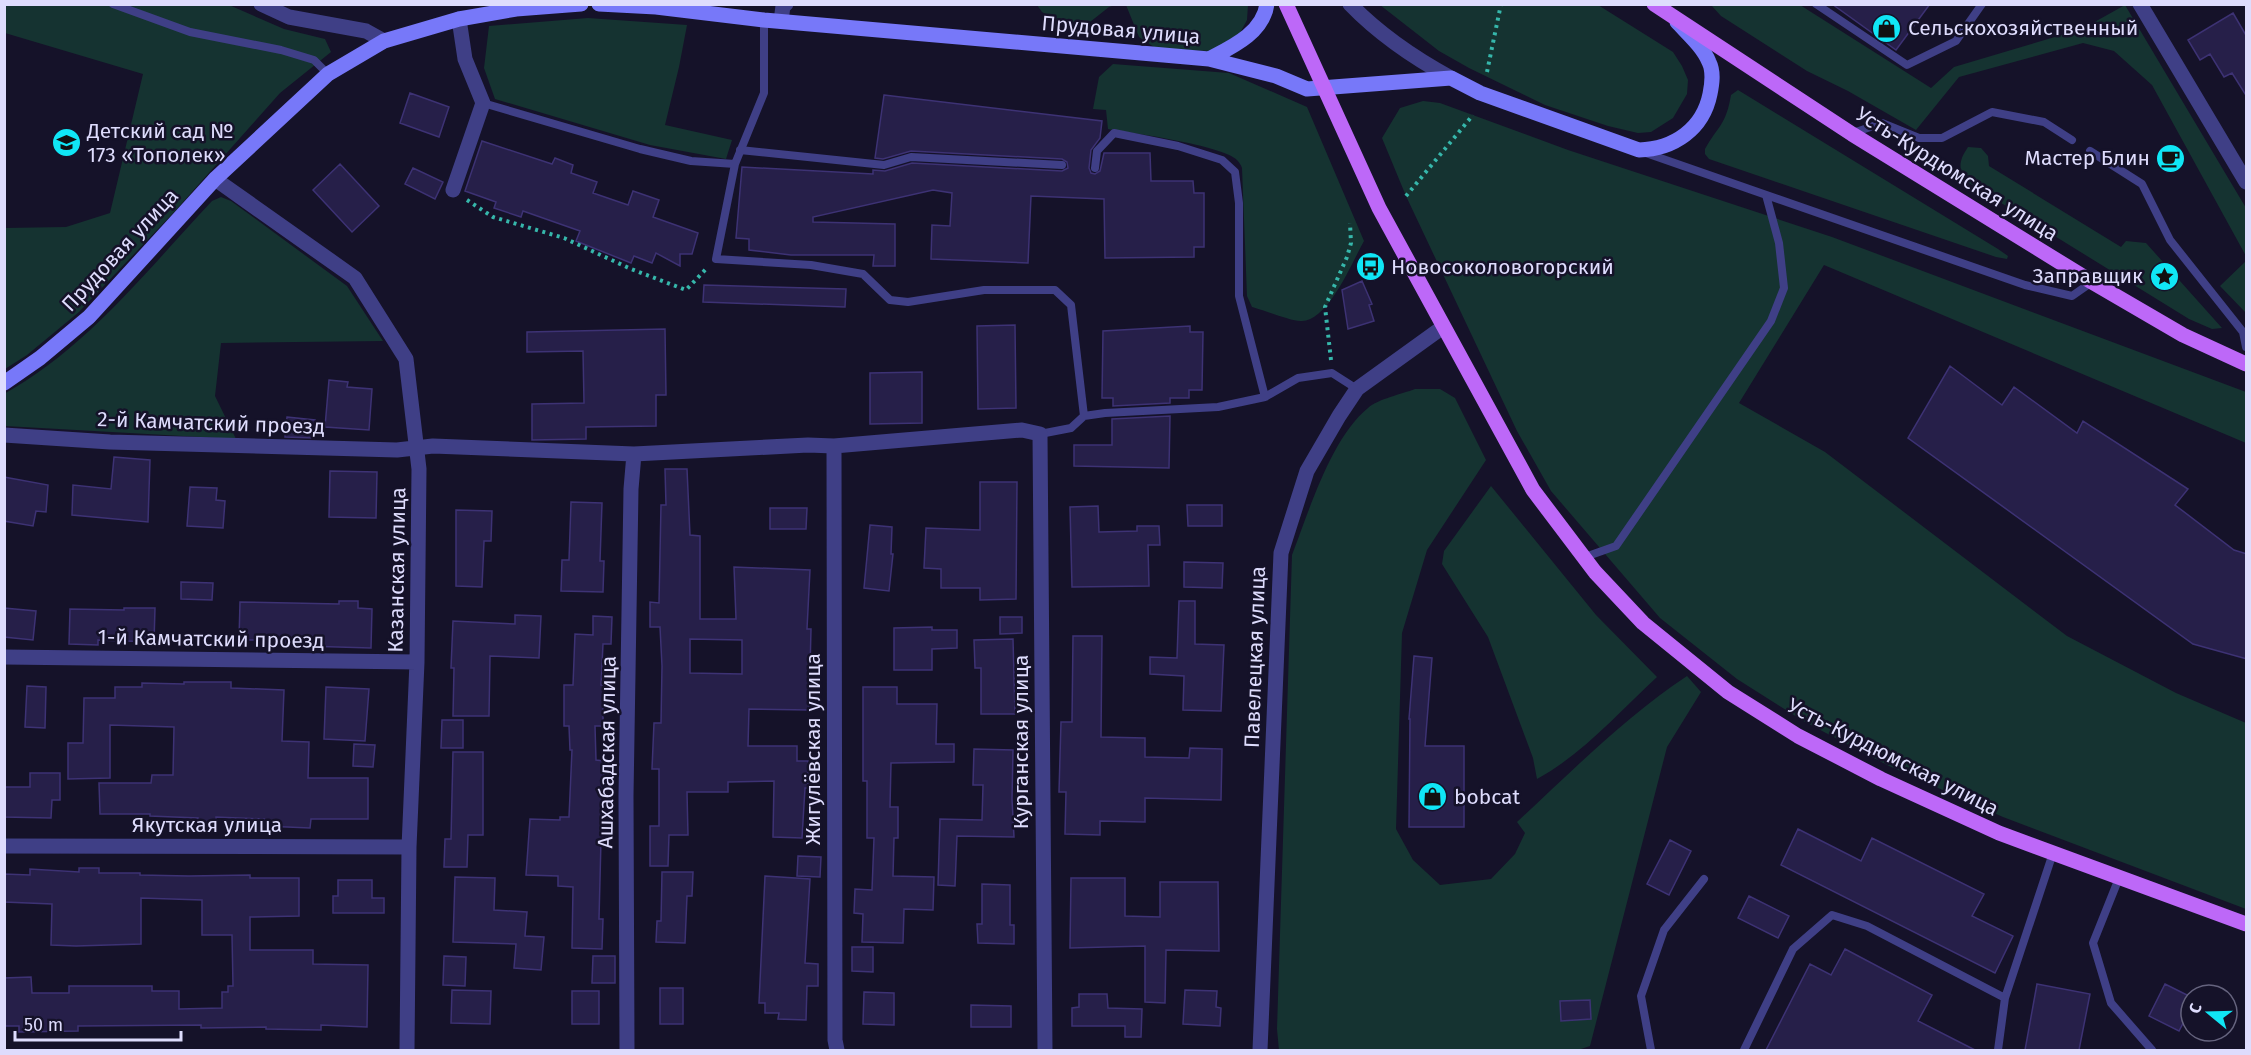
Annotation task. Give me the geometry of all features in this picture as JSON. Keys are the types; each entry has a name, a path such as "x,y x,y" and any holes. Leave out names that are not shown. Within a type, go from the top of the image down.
{"main road":[{"name":"Прудовая улица","path":"4,383 40,358 89,317 215,179 328,74 384,41 459,19 516,9 580,4"},
{"name":"Прудовая улица","path":"599,4 656,7 764,20 1209,59 1276,76 1307,89 1451,78"},
{"name":"Прудовая улица","path":"1209,59 1231,48 1257,28 1268,4"},
{"name":"Усть-Курдюмская улица","path":"1286,4 1379,208 1533,490 1595,572 1643,623 1728,692 1798,736 1881,779 1999,833 2247,924"},
{"name":"Усть-Курдюмская улица","path":"1654,4 1852,134 2092,282 2183,334 2247,364"},
{"path":"1451,78 1480,93 1631,148 1648,150 1666,146 1677,141 1704,115 1712,82 1710,63 1673,17"}],"street":[{"path":"261,4 289,17 366,31 384,41"},
{"path":"780,21 783,6 786,4"},
{"path":"1350,4 1387,38 1419,61 1451,78"},
{"path":"2140,4 2247,182"},
{"path":"453,190 483,103 465,59 459,19"},
{"name":"Казанская улица","path":"215,179 355,278 406,359 419,480 417,662 409,847 407,1050"},
{"name":"Павелецкая улица","path":"1260,1050 1281,553 1307,471 1357,389 1443,327"},
{"path":"417,448 433,446 634,454 808,445 834,446 1022,430 1040,434"},
{"name":"Курганская улица","path":"1040,434 1045,1050"},
{"name":"2-й Камчатский проезд","path":"4,435 110,442 398,450 417,448"},
{"name":"Жигулёвская улица","path":"834,446 835,1028 837,1050"},
{"name":"Ашхабадская улица","path":"627,1050 626,796 631,489 634,454"},
{"name":"1-й Камчатский проезд","path":"4,657 417,662"},
{"name":"Якутская улица","path":"4,846 409,847"}],"lane":[{"path":"113,4 190,32 281,50 314,60 328,74"},
{"path":"1816,4 1907,65 1956,41 1982,4"},
{"path":"764,20 764,93 735,164 716,259 812,265 863,274 890,300 908,302 984,290 1054,290 1071,305 1084,416"},
{"path":"483,103 639,149 691,161 735,164"},
{"path":"1852,134 1882,123 1919,138 1942,138 1992,112 2044,122 2072,140"},
{"path":"1095,168 1097,151 1114,133 1178,146 1222,160 1235,172 1239,203 1239,296 1265,397"},
{"path":"1631,148 2025,285 2072,296 2092,282"},
{"path":"740,150 884,165 911,157 1062,165"},
{"path":"2090,151 2142,184 2170,240 2243,332 2247,347"},
{"path":"1585,557 1616,546 1772,321 1784,288 1779,243 1766,195"},
{"path":"1040,434 1071,428 1084,416 1218,407 1265,397 1298,378 1332,372 1357,389"},
{"path":"1998,1050 2005,998 2053,854"},
{"path":"2119,878 2093,943 2111,1003 2152,1050"},
{"path":"1651,1050 1641,996 1664,930 1704,879"},
{"path":"1744,1050 1793,949 1832,915 1867,926 2005,998"}],"path":[{"path":"1488,72 1501,4"},
{"path":"1406,196 1473,115"},
{"path":"453,190 493,218 564,238 630,269 686,290 716,259"},
{"path":"1332,372 1324,307 1347,256 1351,243 1350,223"}],"green space":[{"path":"5,5 229,5 284,29 325,39 331,52 280,93 175,211 79,312 27,355 5,369 5,228 66,227 110,213 143,74 5,33"},
{"path":"1037,5 1115,5 1090,22 1059,22 1042,12"},
{"path":"1126,5 1248,5 1247,20 1240,33 1211,51 1157,49 1139,37"},
{"path":"1380,5 1598,5 1673,52 1688,80 1687,94 1673,118 1651,132 1638,133 1608,126 1545,105 1469,68 1439,51"},
{"path":"1711,5 1800,5 1931,88 1954,67 2082,29 2125,5 2246,208 2246,256 2152,85 2114,51 2083,43 1959,77 1916,130 1848,91 1807,71 1721,16"},
{"path":"588,18 687,25 665,125 732,140 726,159 650,145 495,99 484,68 489,26"},
{"path":"1113,64 1229,73 1307,107 1364,241 1339,288 1321,311 1312,318 1297,321 1252,307 1247,296 1241,165 1237,160 1214,149 1108,129 1106,110 1093,109 1099,77"},
{"path":"1738,90 1998,249 2008,256 2007,259 1709,159 1705,154 1705,149 1724,119 1731,95"},
{"path":"1423,101 1440,103 1568,150 1832,237 2246,392 2246,443 1824,265 1739,403 1825,452 2067,636 2176,693 2246,723 2246,909 2003,817 1889,766 1805,722 1737,679 1660,618 1551,491 1517,431 1406,196 1382,138 1400,108"},
{"path":"1968,147 1981,148 1988,156 1989,166 2121,247 2126,241 2146,243 2222,328 2212,329 2189,319 1964,180 1961,163"},
{"path":"221,197 231,201 347,286 383,341 221,343 215,396 236,439 5,426 4,394 63,354 89,331 140,280 212,201"},
{"path":"2246,261 2246,313 2220,286"},
{"path":"1415,389 1440,389 1455,398 1486,460 1427,550 1402,633 1396,829 1413,860 1440,885 1491,879 1515,854 1525,833 1517,822 1599,746 1642,709 1687,676 1701,692 1667,747 1590,1046 1578,1050 1279,1050 1277,1029 1292,555 1322,476 1343,437 1355,421 1372,405"},
{"path":"1491,486 1596,615 1657,677 1585,745 1537,779 1533,758 1488,637 1442,564 1444,551"}],"building":[{"name":"Сельскохозяйственный","path":"1832,4 1930,4 1896,50"},
{"path":"2233,13 2247,37 2247,97 2232,73 2224,77 2210,54 2200,60 2188,40"},
{"path":"410,93 449,107 439,137 400,123"},
{"path":"884,95 1102,121 1100,138 1091,150 1089,168 1091,173 1095,174 1100,171 1104,153 1150,153 1151,181 1193,181 1194,193 1204,193 1204,247 1194,247 1194,257 1105,258 1104,199 1031,196 1028,263 931,259 932,225 950,226 952,193 933,190 813,217 813,222 895,224 895,266 873,266 874,255 791,255 749,250 749,239 736,238 742,167 873,174 873,170 885,171 912,163 1062,171 1068,168 1067,162 1062,159 911,151 883,159 875,158"},
{"path":"482,141 552,164 555,158 573,165 571,173 597,182 593,193 628,205 633,191 659,200 653,217 698,233 692,254 680,254 680,266 656,253 652,263 634,256 631,263 576,241 580,231 523,211 521,217 494,208 496,202 465,191"},
{"path":"340,164 379,206 352,232 313,190"},
{"path":"413,168 443,182 435,199 405,184"},
{"path":"1362,281 1372,304 1369,305 1374,321 1348,329 1342,290"},
{"path":"704,285 846,289 845,307 703,302"},
{"path":"1015,325 1016,408 978,409 977,326"},
{"path":"1190,326 1190,332 1203,332 1202,390 1189,390 1189,398 1170,398 1170,403 1113,406 1113,398 1102,398 1103,331"},
{"path":"665,329 666,395 656,395 656,426 586,427 586,439 532,440 532,404 584,403 583,351 527,352 527,332"},
{"path":"1950,366 2002,405 2014,387 2077,433 2083,421 2188,489 2175,505 2234,550 2247,554 2247,659 2193,644 1908,438"},
{"path":"922,372 922,423 870,424 870,373"},
{"path":"329,380 348,382 347,387 372,389 369,430 325,427"},
{"path":"1170,416 1169,468 1074,466 1074,445 1112,445 1112,419"},
{"path":"287,417 315,420 314,438 285,437"},
{"path":"114,457 150,460 148,522 72,515 73,485 111,489"},
{"path":"665,469 687,469 690,535 700,536 700,619 736,619 734,567 810,570 807,629 811,629 809,710 749,709 748,746 797,746 797,761 808,761 808,788 805,788 802,838 773,837 774,781 728,782 728,792 687,792 688,835 669,835 668,866 650,866 650,826 659,826 659,769 652,769 654,723 661,723 662,666 660,627 650,627 650,602 659,603 661,505 666,505","holes":["690,639 742,640 742,674 690,673"]},
{"path":"330,471 377,472 376,518 329,517"},
{"path":"4,477 48,485 46,512 36,511 33,526 4,521"},
{"path":"980,482 1017,482 1016,599 980,600 980,588 941,588 941,569 924,568 926,528 980,530"},
{"path":"190,487 217,488 216,500 225,501 223,528 187,526"},
{"path":"571,502 602,503 600,561 604,561 603,592 561,591 562,560 569,560"},
{"path":"1187,505 1222,505 1222,526 1188,526"},
{"path":"1098,506 1099,532 1137,531 1137,526 1159,526 1160,545 1148,545 1149,586 1072,587 1070,507"},
{"path":"770,508 807,508 806,529 770,529"},
{"path":"456,510 492,511 491,541 484,541 482,587 456,586"},
{"path":"870,525 892,527 891,554 893,554 889,591 864,588"},
{"path":"1184,562 1223,563 1222,588 1184,587"},
{"path":"181,582 213,583 212,600 181,599"},
{"path":"339,601 358,601 358,608 372,609 371,648 304,646 286,644 286,640 239,640 240,602 339,604"},
{"path":"1179,601 1195,601 1195,644 1224,645 1221,711 1183,710 1184,676 1150,674 1150,657 1177,658"},
{"path":"4,608 36,611 33,640 4,637"},
{"path":"124,608 155,608 154,642 98,640 98,645 69,644 70,609 124,610"},
{"path":"515,615 541,616 539,658 490,656 489,716 453,716 454,668 451,668 453,621 515,624"},
{"path":"593,616 612,617 611,644 603,644 601,685 603,685 603,726 595,726 596,760 604,761 599,919 603,919 602,949 572,948 573,887 558,886 558,876 526,875 530,819 560,820 560,817 569,817 572,750 570,750 569,726 564,726 564,685 573,685 575,634 593,635"},
{"path":"1000,617 1022,617 1022,633 1000,634"},
{"path":"932,627 932,630 957,630 957,648 932,649 932,670 894,670 894,628"},
{"path":"1073,636 1102,636 1101,737 1145,738 1145,757 1189,758 1190,748 1222,749 1221,800 1145,798 1145,822 1100,821 1100,835 1065,834 1066,792 1059,792 1061,722 1072,722"},
{"path":"1013,639 1015,714 981,714 981,668 975,668 974,640"},
{"path":"1414,656 1432,658 1425,746 1464,746 1464,827 1409,827 1409,719"},
{"path":"184,682 231,682 231,688 284,690 282,741 309,742 308,778 368,778 368,819 311,819 310,828 264,826 264,819 216,817 216,827 198,827 198,818 150,816 150,814 100,814 99,783 151,783 152,775 173,775 174,727 110,725 110,778 68,779 68,743 83,743 84,698 115,698 115,687 142,687 142,683 184,684"},
{"path":"27,686 46,687 45,728 25,727"},
{"path":"326,687 369,689 365,741 324,739"},
{"path":"863,687 897,687 897,704 937,704 936,744 954,744 954,762 891,763 890,807 898,807 898,838 894,838 893,876 934,877 933,910 904,909 903,943 862,942 863,914 854,913 855,889 872,890 874,838 867,838 867,781 863,781"},
{"path":"442,720 463,720 463,748 441,748"},
{"path":"354,744 375,745 373,767 353,766"},
{"path":"974,749 1013,750 1014,837 957,836 955,886 938,885 940,819 982,820 983,785 973,785"},
{"path":"453,752 483,752 483,835 468,835 467,867 444,867 445,839 451,839"},
{"path":"30,773 60,773 60,800 52,800 51,818 4,817 4,787 30,787"},
{"path":"1798,829 1861,861 1872,838 1984,894 1972,916 2013,936 1995,973 1781,865"},
{"path":"1670,840 1691,851 1669,895 1647,884"},
{"path":"798,856 821,857 820,877 797,876"},
{"path":"79,868 99,868 99,873 140,873 140,875 250,875 250,878 299,878 299,916 250,917 250,950 313,950 313,964 368,965 367,1027 321,1025 321,1030 266,1029 266,1027 201,1028 201,1025 78,1026 78,1031 19,1032 19,1026 4,1026 4,978 31,977 32,993 69,993 69,986 152,986 152,991 179,991 179,1009 222,1008 222,992 228,992 228,986 233,986 232,935 202,935 202,900 141,898 141,944 76,946 51,945 52,904 4,902 4,874 30,875 30,869 79,872"},
{"path":"662,872 693,872 692,896 687,896 685,943 656,942 657,921 661,921"},
{"path":"765,876 810,879 805,963 818,964 818,986 807,986 806,1020 778,1019 779,1013 765,1013 765,1003 759,1003"},
{"path":"455,877 495,878 494,910 527,912 525,936 544,937 541,970 514,968 516,944 453,942"},
{"path":"1071,878 1125,878 1125,916 1160,917 1160,882 1218,882 1219,951 1166,950 1165,1003 1145,1002 1145,946 1070,948"},
{"path":"338,880 372,880 372,898 384,898 384,913 333,913 333,896 338,896"},
{"path":"982,884 1010,885 1010,925 1014,925 1014,944 978,943 977,924 982,924"},
{"path":"1749,896 1789,916 1778,938 1738,918"},
{"path":"852,947 873,947 873,972 852,971"},
{"path":"1845,949 1932,995 1918,1021 1975,1050 1766,1050 1810,964 1831,975"},
{"path":"444,956 466,957 465,986 443,985"},
{"path":"593,956 615,956 615,983 592,983"},
{"path":"2037,984 2090,994 2079,1050 2025,1050"},
{"path":"2165,984 2179,991 2179,1031 2149,1016"},
{"path":"660,988 683,988 683,1024 660,1024"},
{"path":"452,990 491,991 490,1024 451,1023"},
{"path":"1185,990 1217,991 1216,1007 1221,1008 1220,1026 1183,1024"},
{"path":"572,991 599,991 599,1024 572,1024"},
{"path":"864,992 894,993 894,1025 863,1024"},
{"path":"1079,994 1107,994 1108,1008 1142,1009 1141,1037 1125,1037 1125,1026 1072,1026 1072,1008 1079,1007"},
{"path":"1590,1000 1591,1019 1561,1021 1560,1001"},
{"path":"971,1005 1011,1006 1011,1027 971,1027"}],"place":[{"name":"Сельскохозяйственный","path":"1887,28"},
{"name":"Детский сад № 173 «Тополек»","path":"66,143"},
{"name":"Мастер Блин","path":"2171,158"},
{"name":"Новосоколовогорский","path":"1370,267"},
{"name":"Заправщик","path":"2164,276"},
{"name":"bobcat","path":"1433,797"}]}
